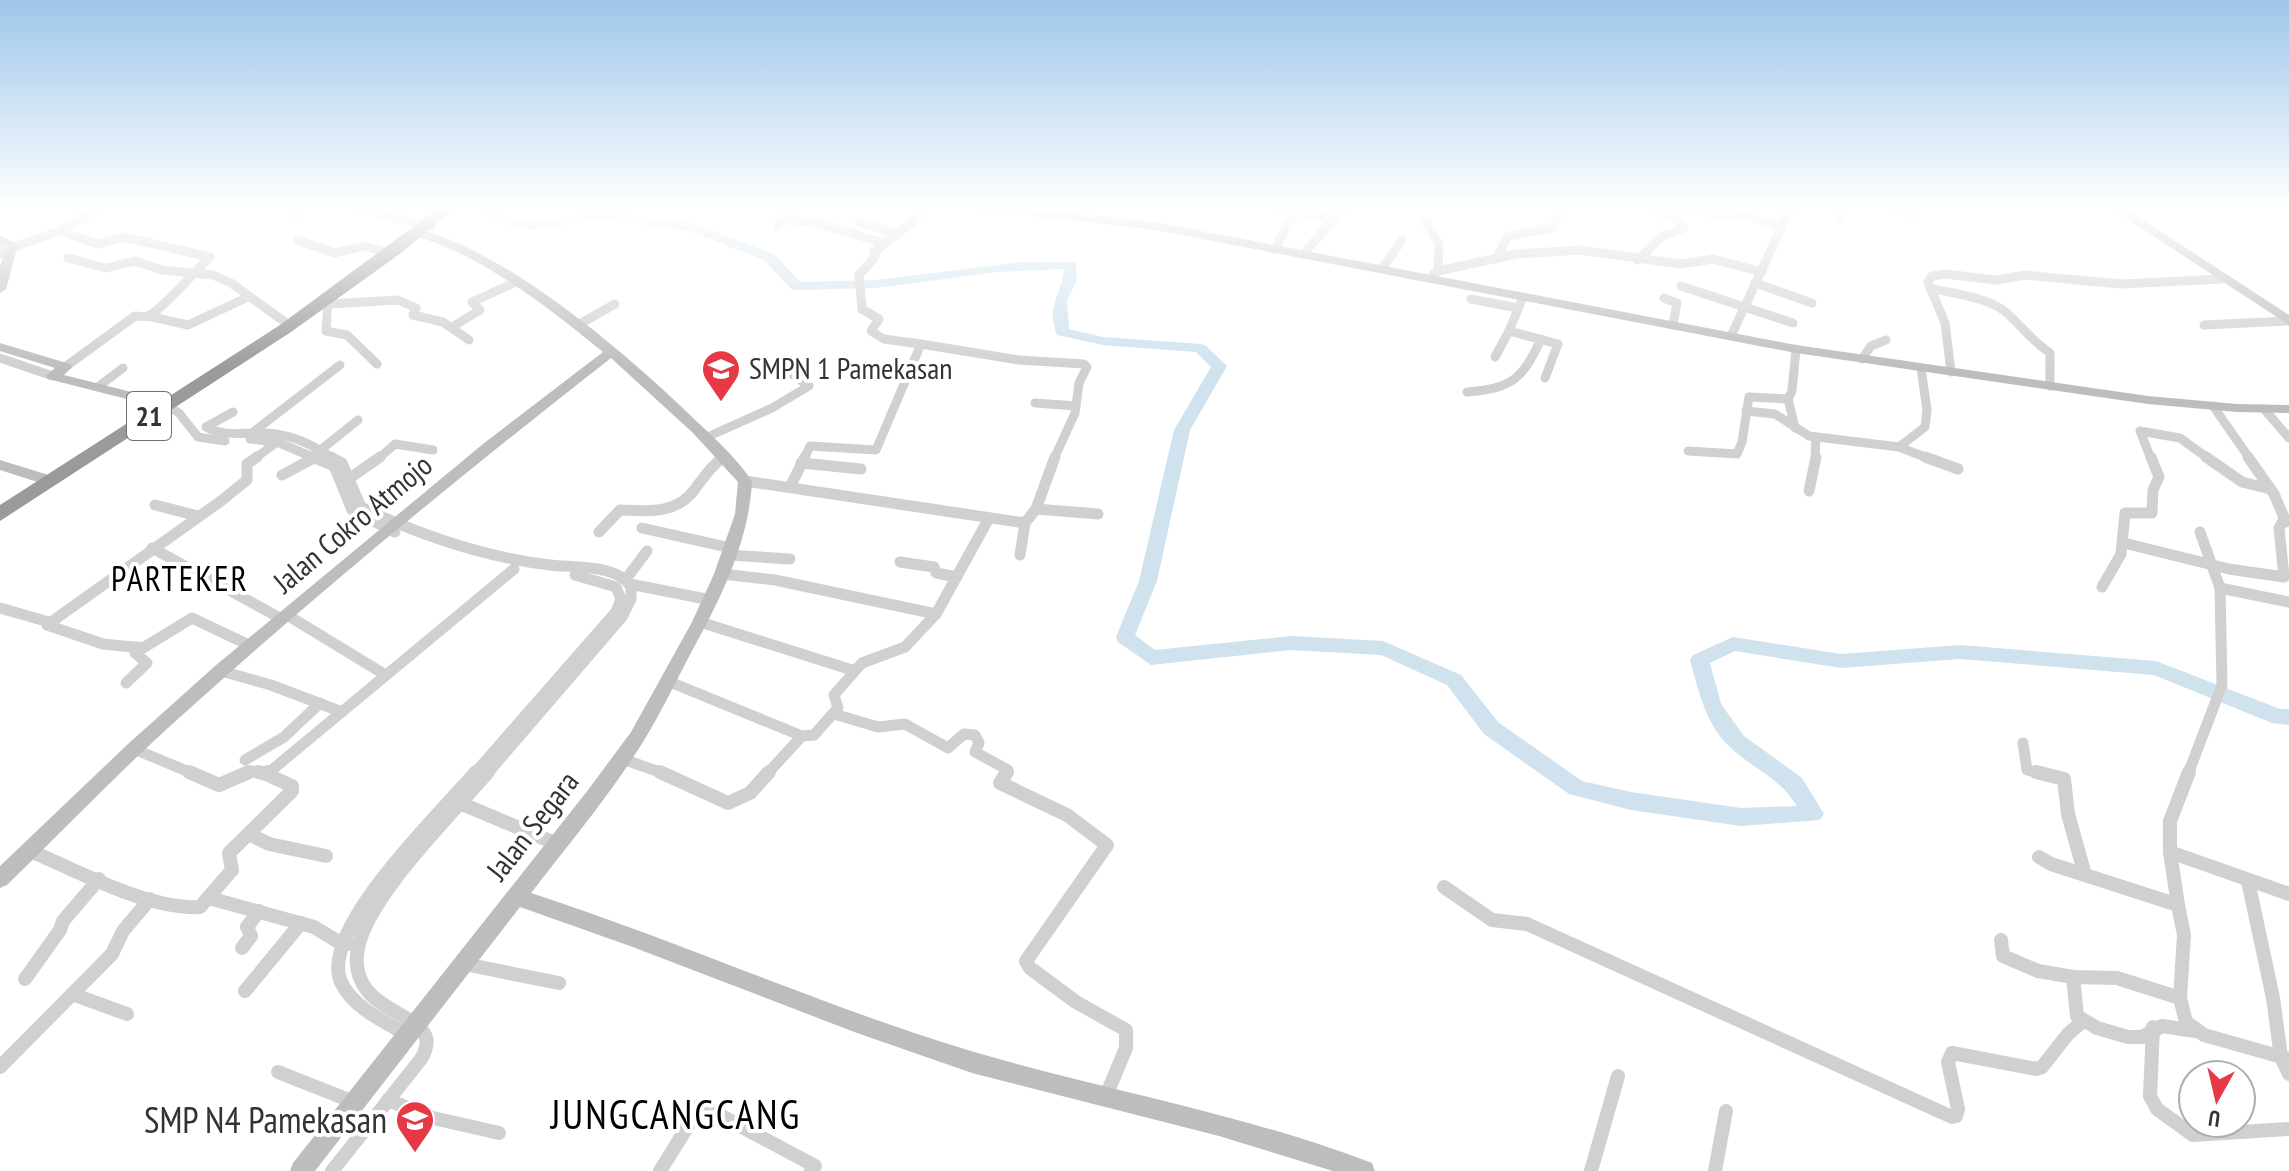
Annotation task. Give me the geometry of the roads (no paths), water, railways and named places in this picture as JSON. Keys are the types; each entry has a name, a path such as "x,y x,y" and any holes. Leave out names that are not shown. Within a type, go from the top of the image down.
{"highway":[{"name":"21","path":"0,514 327,302 380,262"}],"main road":[{"path":"1,285 3,262"},
{"path":"481,262 578,325 705,438 745,481"},
{"path":"1343,262 1520,302 1673,325 1796,349 2213,406 2289,409"},
{"path":"2197,262 2288,321"},
{"path":"0,347 39,366 166,405"},
{"name":"Jalan Cokro Atmojo","path":"0,879 134,749 221,671 530,413 610,353"},
{"path":"0,465 50,481"},
{"name":"Jalan Segara","path":"301,1171 623,759 670,682 711,600 746,501 745,481"},
{"path":"515,897 931,1049 1280,1141 1364,1171"}],"street":[{"path":"82,262 106,268 126,262"},
{"path":"139,262 158,269 213,275 294,322"},
{"path":"148,316 171,298 203,262"},
{"path":"869,262 859,275 862,309 879,319 872,327 874,334 884,339 1027,361 1056,360 1087,367 1079,383 1076,406 1036,509 1025,523 1020,555"},
{"path":"1382,269 1387,262"},
{"path":"1438,271 1439,262"},
{"path":"1425,278 1438,271 1477,262"},
{"path":"1660,262 1698,262"},
{"path":"1723,262 1762,272"},
{"path":"1731,336 1740,308 1766,262"},
{"path":"1951,372 1945,323 1930,288 1930,278 1938,274 1987,280 2025,275 2070,277 2121,284 2223,279"},
{"path":"452,327 480,310 471,302 516,282"},
{"path":"1755,283 1812,303"},
{"path":"1681,286 1722,297 1740,308 1793,323"},
{"path":"1930,288 1973,298 2013,317 2029,339 2050,353 2050,386"},
{"path":"59,371 135,316 188,325 248,297"},
{"path":"1664,298 1677,303 1673,325"},
{"path":"1471,299 1520,302 1495,357"},
{"path":"377,364 347,335 326,331 327,302 403,300 417,309 413,315 438,320 469,340"},
{"path":"578,325 615,304"},
{"path":"2204,325 2288,321"},
{"path":"1509,331 1559,345 1545,378"},
{"path":"1467,392 1503,388 1522,377 1541,339"},
{"path":"1862,359 1871,346 1886,340"},
{"path":"790,487 810,446 875,451 921,344"},
{"path":"1795,429 1788,399 1792,391 1796,349"},
{"path":"0,358 39,366"},
{"path":"251,433 340,365"},
{"path":"99,386 123,368"},
{"path":"1899,447 1925,427 1927,410 1921,368"},
{"path":"705,438 752,415 770,411 809,386 785,369"},
{"path":"1688,451 1732,455 1740,452 1749,397 1788,399"},
{"path":"1035,403 1076,406"},
{"path":"166,405 179,413 198,437 219,441 248,439 277,442 316,454"},
{"path":"2124,543 2211,565 2284,577 2279,528 2286,522 2280,505 2213,406"},
{"path":"2264,409 2289,438"},
{"path":"1746,411 1775,414 1795,429 1816,437 1899,447 1958,469"},
{"path":"192,432 233,412"},
{"path":"282,475 316,454 358,420"},
{"path":"206,427 219,434 280,434 344,474 352,510 392,527 514,569 616,573 633,595 458,802 374,907 338,964 362,1000 412,1030 427,1034 427,1051 332,1171"},
{"path":"2102,587 2124,543 2125,513 2152,514 2153,490 2159,480 2140,431 2180,438 2242,482 2270,489"},
{"path":"1809,491 1816,437"},
{"path":"49,622 247,480 249,473 246,465 277,442"},
{"path":"344,474 362,472 395,444 433,450"},
{"path":"599,532 620,510 652,512 685,501 710,467 724,457"},
{"path":"801,463 861,469"},
{"path":"745,481 988,520 1025,523"},
{"path":"155,505 198,516"},
{"path":"1036,509 1098,514"},
{"path":"623,759 728,803 750,793 802,736 820,731 834,714 838,706 834,695 852,670 862,663 905,647 936,614 988,520"},
{"path":"642,528 730,552 790,559"},
{"path":"2195,1031 2181,1013 2184,935 2170,852 2170,821 2222,685 2220,588 2200,532"},
{"path":"152,548 285,617 384,674"},
{"path":"624,583 647,551"},
{"path":"490,559 574,572"},
{"path":"900,562 934,567 936,573 957,577"},
{"path":"266,774 514,569"},
{"path":"722,574 838,592 936,614"},
{"path":"624,583 711,600"},
{"path":"2220,588 2289,602"},
{"path":"0,608 49,622"},
{"path":"49,622 48,626 78,633 81,638 103,644 145,647 192,618 251,646"},
{"path":"700,622 852,670"},
{"path":"126,683 147,663 135,653 137,647"},
{"path":"221,671 342,712"},
{"path":"670,682 802,736"},
{"path":"245,760 284,737 320,703"},
{"path":"834,714 878,727 905,724 948,748 964,734 975,735 979,743 975,752 1008,770 1000,783 1067,815 1107,845 1026,961 1030,968 1076,1002 1126,1030 1126,1048 1106,1096"},
{"path":"2023,743 2027,770 2064,779 2068,814 2085,875"},
{"path":"30,851 150,899 194,909 209,898 232,870 229,853 293,788 266,774 252,771 219,785 134,749"},
{"path":"458,802 557,844"},
{"path":"249,834 269,844 326,856"},
{"path":"2170,852 2289,894"},
{"path":"2039,857 2178,905"},
{"path":"25,979 60,930 63,921 99,879"},
{"path":"2248,881 2289,1074"},
{"path":"1444,887 1492,920 1527,924 1952,1117 1956,1116 1958,1109 1948,1062 1952,1053 2036,1069 2042,1067 2068,1034 2082,1022"},
{"path":"209,898 301,923 351,944"},
{"path":"0,1067 112,954 123,931 150,899"},
{"path":"242,948 251,936 247,927 259,911"},
{"path":"245,991 301,923"},
{"path":"2001,940 2001,952 2007,958 2038,971 2073,977 2117,978 2180,998"},
{"path":"464,964 559,983"},
{"path":"2073,977 2076,1011 2082,1022 2133,1037 2144,1036 2153,1027"},
{"path":"72,994 127,1014"},
{"path":"2153,1027 2195,1031 2285,1058"},
{"path":"2153,1027 2150,1096 2157,1109 2174,1119 2183,1131 2193,1135 2289,1129"},
{"path":"278,1072 354,1102"},
{"path":"1591,1171 1618,1076"},
{"path":"388,1100 433,1118 499,1133"},
{"path":"660,1171 701,1105 813,1168"},
{"path":"1715,1171 1726,1111"},
{"path":"334,1128 358,1138"}],"waterway":[{"path":"773,262 796,286 876,284 997,268 1071,265 1070,280 1060,301 1062,332 1103,341 1200,348 1219,366 1182,430 1148,581 1125,637 1151,658 1291,643 1383,648 1454,680 1491,728 1576,788 1631,801 1741,817 1813,814 1795,784 1737,742 1712,706 1700,660 1733,644 1841,661 1960,652 2156,668 2279,717 2289,717"}],"place":[{"name":"SMPN 1 Pamekasan","path":"721,403"},
{"name":"SMP N4 Pamekasan","path":"415,1154"}],"district":[{"name":"PARTEKER","path":"180,579"},
{"name":"JUNGCANGCANG","path":"676,1115"}]}
